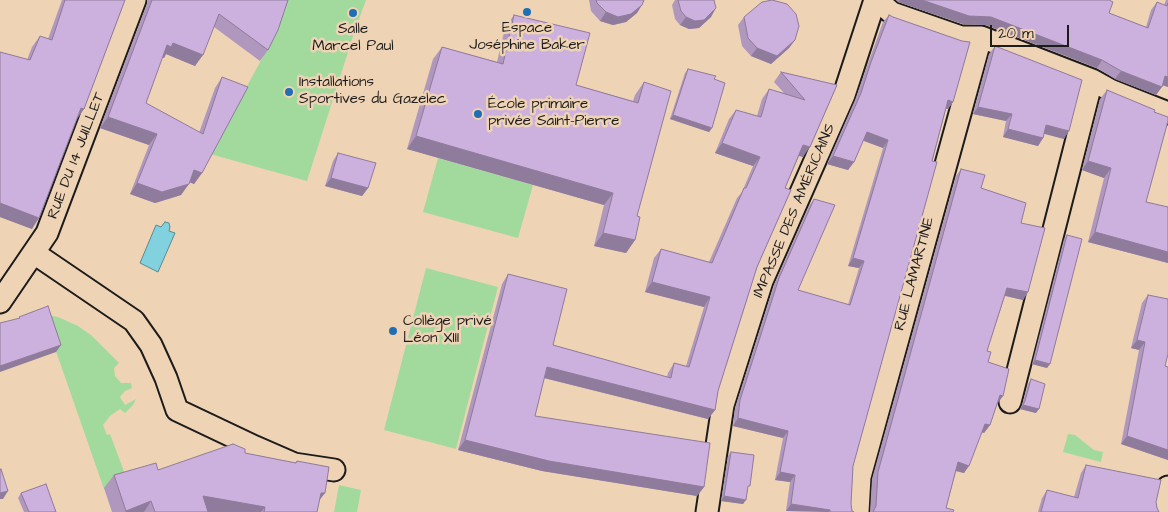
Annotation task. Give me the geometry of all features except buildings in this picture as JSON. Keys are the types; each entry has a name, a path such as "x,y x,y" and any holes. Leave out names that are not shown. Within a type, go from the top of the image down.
{"street":[{"name":"RUE DU 14 JUILLET","path":"0,302 47,233 136,0"},
{"path":"876,0 892,13 961,37 981,37 1092,80 1110,90 1168,113"},
{"name":"IMPASSE DES AMÉRICAINS","path":"707,512 723,405 762,281 844,95 876,0"},
{"name":"RUE LAMARTINE","path":"858,512 860,478 981,37"},
{"path":"1010,402 1092,80"},
{"path":"34,253 134,321 151,345 166,378 177,410 294,464 334,470"},
{"path":"1163,512 1168,487"}],"green space":[{"name":"Installations Sportives du Gazelec","path":"284,0 366,0 307,181 210,154 271,42"},
{"path":"438,158 533,185 518,238 423,212"},
{"path":"426,268 498,287 456,449 384,430"},
{"path":"43,314 58,317 78,326 91,335 119,363 114,368 115,376 121,383 131,383 132,388 125,391 120,397 125,405 136,399 133,405 125,413 120,409 110,416 103,425 107,435 110,434 128,482 104,489"},
{"path":"1068,434 1075,435 1094,450 1103,452 1101,462 1063,452"},
{"path":"339,485 361,490 357,512 334,512"}],"water":[{"path":"165,222 169,223 169,231 175,233 158,272 140,263 156,225 161,227"}],"place":[{"name":"Espace Joséphine Baker","path":"527,12"},
{"name":"Salle Marcel Paul","path":"353,13"},
{"name":"Installations Sportives du Gazelec","path":"289,92"},
{"name":"École primaire privée Saint-Pierre","path":"478,114"},
{"name":"Collège privé Léon XIII","path":"393,331"}]}
